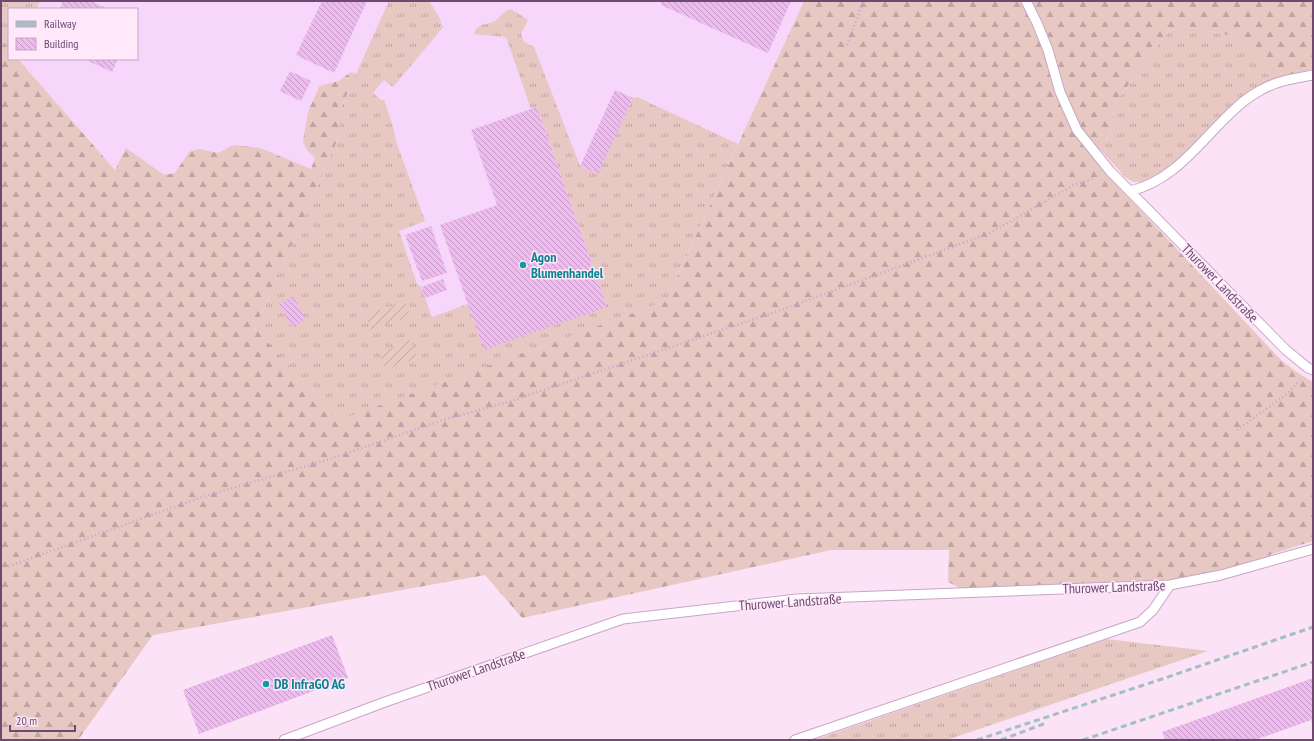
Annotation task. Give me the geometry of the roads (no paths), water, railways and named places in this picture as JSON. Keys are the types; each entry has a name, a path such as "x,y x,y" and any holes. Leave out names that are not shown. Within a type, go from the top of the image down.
{"lane":[{"name":"Thurower Landstraße","path":"1026,1 1048,50 1060,92 1077,130 1110,171 1286,350 1310,369"},
{"path":"1130,191 1143,188 1159,180 1180,164 1236,107 1262,89 1284,81 1313,75"},
{"name":"Thurower Landstraße","path":"284,740 385,702 624,619 797,599 1170,585 1221,575 1313,549"},
{"path":"795,740 1140,622 1153,610 1170,585"}],"railway":[{"path":"977,740 1313,627"},
{"path":"1083,740 1313,662"},
{"path":"1001,740 1046,723"}],"place":[{"name":"Agon Blumenhandel","path":"523,265"},
{"name":"DB InfraGO AG","path":"266,684"}]}
